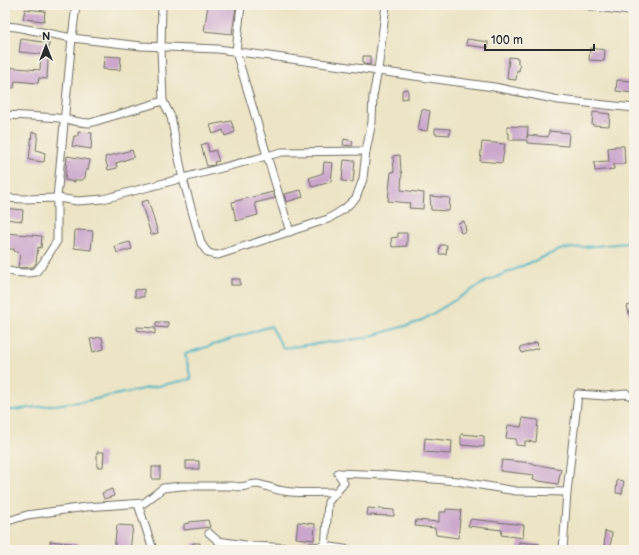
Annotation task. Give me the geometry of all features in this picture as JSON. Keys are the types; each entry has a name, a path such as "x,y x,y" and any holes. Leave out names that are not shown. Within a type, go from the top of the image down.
{"street":[{"path":"5,270 29,274 36,272 57,241 57,198 76,5"},
{"path":"162,5 161,48 164,101 171,117 183,179 201,243 206,252 212,255 218,255 328,219 344,210 356,198 363,179 366,151 372,122 373,96 378,70 386,5"},
{"path":"241,5 236,52 290,232"},
{"path":"591,5 634,10"},
{"path":"5,26 72,38 161,48 218,49 494,87 559,100 634,108"},
{"path":"5,115 35,116 90,123 164,101"},
{"path":"5,198 57,198 78,200 103,199 267,156 292,151 366,151"},
{"path":"563,550 567,492 578,394 604,396 626,394 634,396"},
{"path":"325,548 328,502 344,483 338,473 386,475 457,481 516,491 567,492"},
{"path":"5,522 28,515 86,507 144,503 163,488 182,486 233,486 241,488 257,484 266,485 283,491 336,492"},
{"path":"138,504 153,550"},
{"path":"209,533 218,541 226,541 235,547 325,548 350,550"}],"building":[{"path":"208,5 236,7 232,34 204,31"},
{"path":"25,9 45,11 44,21 23,19"},
{"path":"21,39 49,43 47,79 39,78 38,83 15,81 14,88 5,87 5,67 40,70 41,54 19,52"},
{"path":"467,39 488,42 488,48 466,45"},
{"path":"590,48 605,50 604,61 589,60"},
{"path":"104,56 121,57 120,70 103,69"},
{"path":"363,56 370,56 370,65 363,64"},
{"path":"509,57 518,58 518,64 520,65 519,71 517,70 516,80 507,79"},
{"path":"617,80 634,81 634,93 616,91"},
{"path":"408,89 408,98 402,99 402,90"},
{"path":"422,109 430,111 427,131 418,130"},
{"path":"593,112 610,114 609,126 592,125"},
{"path":"231,121 235,132 225,136 223,130 213,134 210,125"},
{"path":"507,126 528,127 527,138 528,135 548,137 549,131 569,133 568,146 527,143 527,140 509,140"},
{"path":"435,128 450,129 450,135 435,134"},
{"path":"32,132 38,133 36,150 45,153 44,162 29,160"},
{"path":"78,132 92,133 91,149 72,146 74,136 78,136"},
{"path":"344,139 353,141 352,146 343,145"},
{"path":"482,142 505,144 502,163 480,161"},
{"path":"207,143 209,152 215,150 219,161 214,162 215,165 207,166 201,145"},
{"path":"624,146 625,164 614,164 614,169 595,171 594,162 609,161 608,148"},
{"path":"132,150 134,157 116,163 117,168 108,170 105,157"},
{"path":"400,155 402,172 401,190 424,193 423,209 409,208 410,203 388,201 391,172 394,172 393,156"},
{"path":"67,156 90,160 88,170 86,170 85,178 83,178 83,180 75,180 75,182 65,180"},
{"path":"344,160 355,161 353,182 342,181"},
{"path":"324,162 333,163 331,182 312,187 309,178 323,173"},
{"path":"301,190 303,197 286,202 284,194"},
{"path":"273,192 275,198 255,203 258,215 236,221 232,202"},
{"path":"430,196 450,198 449,211 431,210"},
{"path":"148,200 158,233 151,235 141,202"},
{"path":"5,208 23,210 22,221 5,219"},
{"path":"464,221 466,231 461,233 458,223"},
{"path":"75,230 93,231 91,250 74,248"},
{"path":"5,233 42,236 41,248 38,247 36,263 33,267 18,268 20,253 14,251 14,249 5,249"},
{"path":"398,233 407,233 407,246 392,247 391,238 398,237"},
{"path":"130,242 132,249 117,253 115,246"},
{"path":"440,245 447,245 446,254 439,254"},
{"path":"231,279 240,279 240,285 231,285"},
{"path":"144,289 144,297 135,297 135,290"},
{"path":"634,304 634,325 632,325 627,306"},
{"path":"156,322 168,322 168,328 156,327"},
{"path":"137,327 155,328 155,334 137,330"},
{"path":"102,337 104,349 93,352 90,339"},
{"path":"537,342 538,348 522,353 520,348"},
{"path":"523,418 538,420 536,442 525,441 525,446 516,445 516,439 506,438 508,425 521,427"},
{"path":"461,434 484,436 484,447 461,445"},
{"path":"425,438 452,441 451,454 424,452"},
{"path":"97,452 104,452 103,467 97,467"},
{"path":"502,460 533,463 561,469 558,484 533,480 534,475 500,471"},
{"path":"186,461 199,461 199,469 186,469"},
{"path":"152,467 160,467 160,479 152,479"},
{"path":"617,480 624,481 622,494 616,493"},
{"path":"112,489 114,496 104,499 102,493"},
{"path":"368,508 394,510 394,516 367,515"},
{"path":"446,509 461,510 458,538 436,535 435,528 415,526 416,520 439,522 439,512 446,512"},
{"path":"471,519 524,525 523,538 501,535 502,530 468,526"},
{"path":"208,520 210,527 184,530 184,524"},
{"path":"298,522 315,524 314,540 296,538"},
{"path":"117,525 133,526 130,550 114,550"},
{"path":"605,531 612,533 610,550 604,550"},
{"path":"50,541 78,544 77,550 50,548"},
{"path":"519,542 540,544 540,550 518,549"},
{"path":"193,543 200,543 200,550 192,550"}],"waterway":[{"path":"5,411 86,401 191,379 185,354 271,326 283,348 364,338 419,322 485,282 562,249 627,243 631,193 634,191"}]}
